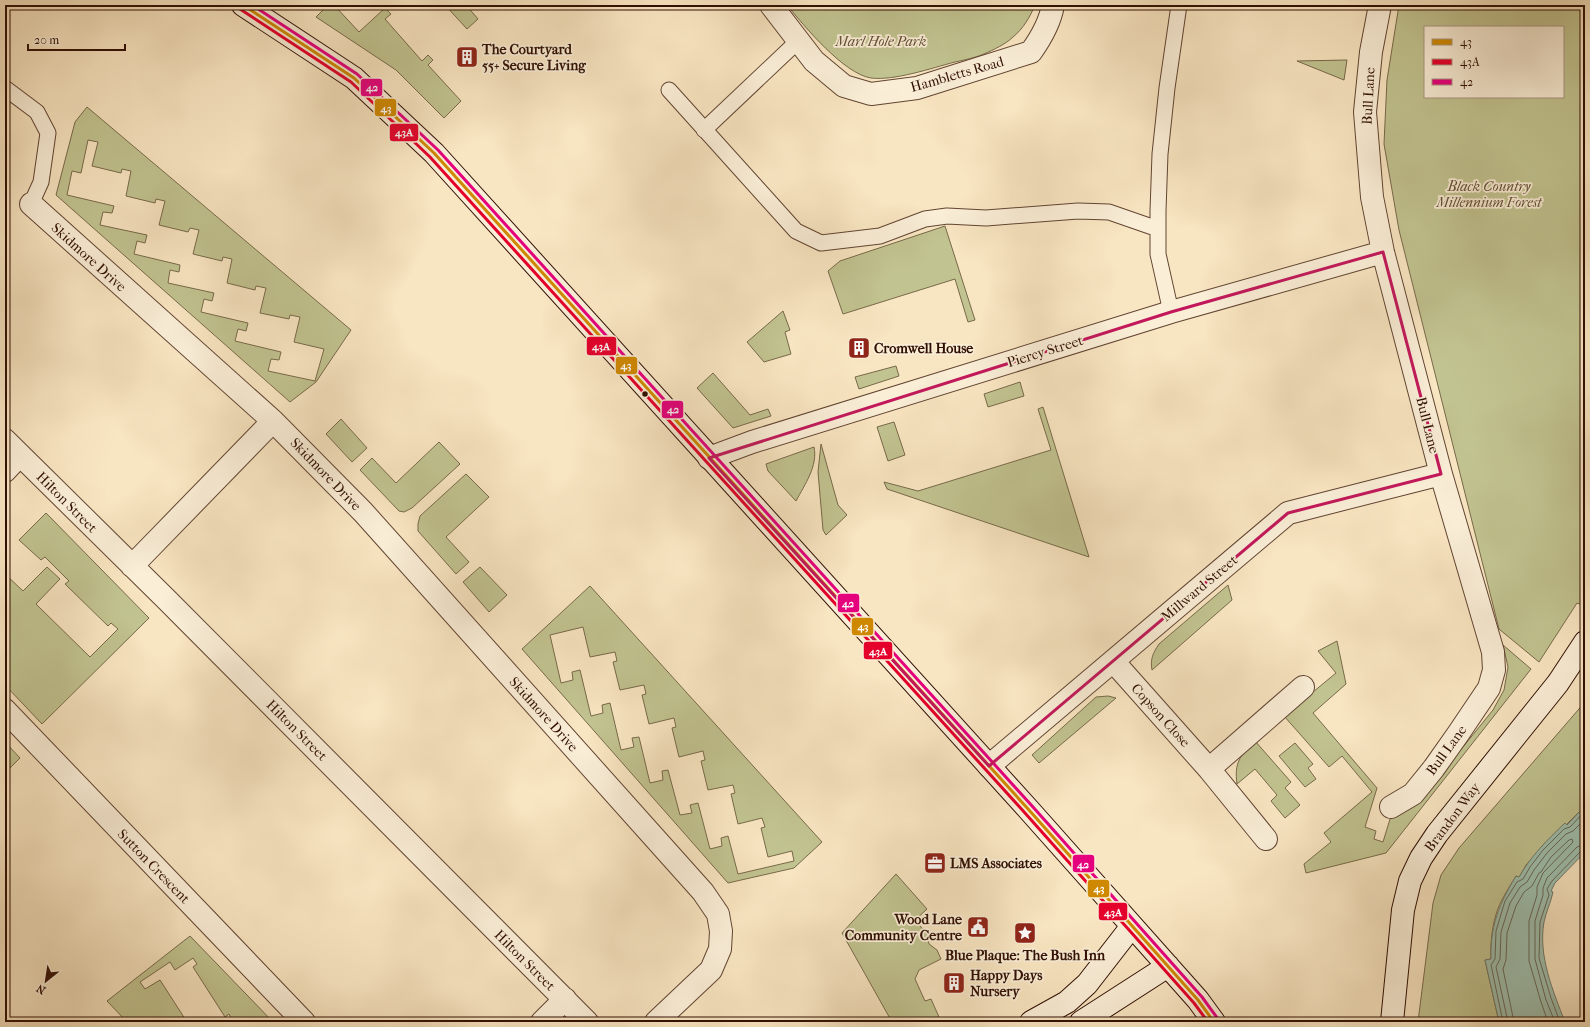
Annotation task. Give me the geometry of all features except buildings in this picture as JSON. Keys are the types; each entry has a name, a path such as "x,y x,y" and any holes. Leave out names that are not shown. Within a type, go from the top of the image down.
{"street":[{"name":"Hambletts Road","path":"771,5 814,60 844,86 871,94 909,89 1031,52 1040,39 1051,17 1053,5"},
{"name":"Bull Lane","path":"1380,5 1371,52 1365,112 1372,197 1383,252 1441,474 1493,652 1494,670 1490,688 1434,768 1412,794 1391,806"},
{"path":"252,7 354,78 434,153 989,766 1198,1000 1214,1022"},
{"name":"Skidmore Drive","path":"31,204 273,421 363,512 703,892 718,914 721,931 720,948 711,970 656,1022"},
{"name":"Piercy Street","path":"709,458 752,442 1171,312 1383,252"},
{"path":"132,566 273,421"},
{"path":"5,471 12,448"},
{"name":"Hilton Street","path":"12,448 132,566 587,1022"},
{"name":"Millward Street","path":"989,766 1288,513 1441,474"},
{"name":"Brandon Way","path":"1392,1022 1403,910 1410,881 1421,858 1437,834 1558,683 1585,642"},
{"name":"Copson Close","path":"1113,661 1210,769 1266,840"},
{"path":"1210,769 1303,687"},
{"name":"Sutton Crescent","path":"5,710 304,1022"},
{"path":"1031,1022 1067,1002 1087,984 1132,926"},
{"path":"1081,1022 1168,966"},
{"path":"542,1022 564,999"}],"lane":[{"path":"1171,312 1158,254 1158,229 1160,154 1167,88 1179,5"},
{"path":"704,130 798,40"},
{"path":"5,88 37,112 48,133 41,182 31,204"},
{"path":"669,90 796,231 821,243 880,236 925,219 947,216 986,218 1078,211 1109,212 1158,229"}],"highlighted area":[{"path":"1383,252 1441,474 1288,513 989,766 709,458 1171,312"}],"green space":[{"path":"328,5 334,5 359,32 385,8 391,14 385,19 422,61 428,55 433,60 428,65 461,101 444,118 396,70 316,17"},
{"path":"445,5 466,5 478,19 467,29"},
{"name":"Marl Hole Park","path":"787,5 1035,5 1031,14 1017,34 1007,42 991,51 973,58 902,76 891,78 871,78 860,75 837,59 825,48"},
{"name":"Black Country Millennium Forest","path":"1399,5 1585,5 1585,606 1577,603 1539,662 1499,629 1399,230 1384,144 1387,80"},
{"path":"1347,60 1344,80 1297,61"},
{"path":"87,107 351,330 316,382 290,402 56,195 75,122","holes":["88,140 98,142 92,166 121,173 122,169 131,171 126,196 155,203 156,199 165,201 159,225 188,232 190,228 199,230 193,254 222,261 223,257 232,259 227,283 255,290 256,286 266,288 260,313 289,319 290,315 300,317 294,342 324,349 315,381 268,371 271,359 279,360 281,352 235,341 238,329 246,331 248,323 201,312 204,299 212,301 214,293 168,283 170,270 179,272 180,265 134,254 137,241 145,243 147,235 100,225 103,212 112,213 114,206 67,195 72,171 81,173"]},
{"path":"945,226 975,320 968,322 955,279 843,314 828,271 840,261"},
{"path":"783,311 790,330 785,332 791,354 764,362 747,342"},
{"path":"896,366 899,376 859,389 855,377"},
{"path":"713,373 750,415 768,409 771,416 733,428 697,388"},
{"path":"1020,382 1024,396 988,407 984,394"},
{"path":"1043,407 1089,557 887,489 884,482 918,491 1051,450 1038,409"},
{"path":"341,419 367,448 352,462 326,434"},
{"path":"894,422 905,455 888,461 877,427"},
{"path":"439,442 460,464 412,508 404,512 399,511 360,470 372,458 396,483"},
{"path":"821,444 838,505 847,515 826,535 823,530 818,472"},
{"path":"814,447 815,454 812,468 796,501 768,471 766,464"},
{"path":"466,474 489,497 446,537 469,562 456,574 418,531 418,524 420,516"},
{"path":"46,513 149,618 42,724 5,685 5,574 23,591 47,567 60,579 36,604 90,657 118,629 111,623 108,626 65,584 69,581 45,557 41,560 19,540"},
{"path":"480,567 507,595 489,612 463,582"},
{"path":"1228,585 1232,600 1152,670 1152,656 1159,644"},
{"path":"590,586 822,842 794,868 728,883 522,649","holes":["583,627 590,657 615,652 617,661 613,662 620,690 644,685 646,694 642,695 649,724 674,718 676,727 672,728 679,757 703,751 705,760 701,761 708,790 733,785 735,793 731,794 738,824 762,818 765,827 761,828 768,857 792,851 794,861 738,874 728,836 721,838 722,846 710,849 698,803 690,805 692,813 680,815 668,770 662,771 663,780 650,783 639,737 632,738 634,747 621,750 610,703 602,705 603,713 591,716 580,670 572,672 573,680 561,683 550,635"]},
{"path":"1337,641 1346,684 1313,713 1377,788 1365,827 1376,831 1374,839 1383,842 1390,819 1424,795 1493,710 1504,690 1508,667 1503,645 1531,669 1386,853 1306,873 1304,864 1331,842 1324,833 1372,792 1342,756 1329,767 1284,716 1336,673 1318,651"},
{"path":"1108,696 1116,698 1039,763 1032,755 1096,697"},
{"path":"1585,702 1585,806 1566,825 1565,823 1526,865 1519,878 1516,876 1506,892 1497,912 1492,936 1491,959 1485,960 1499,1022 1418,1022 1433,903 1441,875 1459,848"},
{"path":"1255,741 1291,782 1285,788 1300,805 1285,818 1271,801 1277,795 1255,769 1237,784 1236,770 1239,760 1245,751"},
{"path":"5,742 20,758 5,773"},
{"path":"1295,743 1313,764 1308,768 1316,779 1305,787 1279,756"},
{"path":"896,874 927,909 915,920 927,934 929,944 937,950 941,959 919,970 915,979 925,1001 931,999 939,1017 929,1022 892,1022 842,933"},
{"path":"190,936 273,1022 233,1022 229,1014 225,1017 193,967 197,964 193,958 175,970 170,962 140,982 145,989 160,980 187,1022 127,1022 107,1001"}],"water":[{"path":"1585,806 1585,852 1555,883 1551,891 1553,892 1544,922 1543,948 1545,960 1565,1022 1499,1022 1485,960 1491,959 1492,936 1500,906 1516,876 1519,877 1534,855 1546,842 1565,823 1567,825"}],"transit line":[{"name":"43","path":"243,5 354,78 434,153 1029,810 1198,1000 1214,1022"},
{"name":"42","path":"252,5 357,74 438,150 1033,807 1202,997 1218,1019"},
{"name":"43A","path":"240,9 351,82 430,157 1025,813 1194,1003 1208,1022"}],"place":[{"name":"The Courtyard 55+ Secure Living","path":"467,57"},
{"name":"Cromwell House","path":"859,348"},
{"name":"LMS Associates","path":"935,863"},
{"name":"Wood Lane Community Centre","path":"978,927"},
{"name":"Blue Plaque: The Bush Inn","path":"1025,933"},
{"name":"Happy Days Nursery","path":"954,983"}]}
